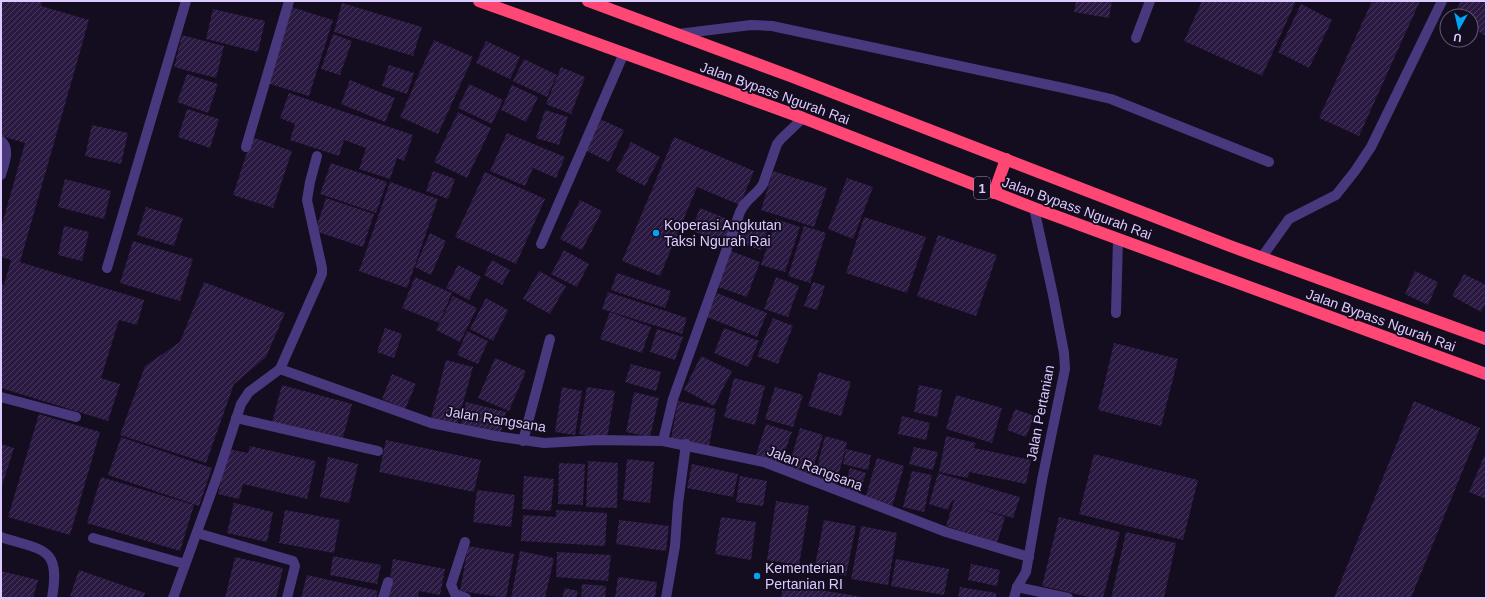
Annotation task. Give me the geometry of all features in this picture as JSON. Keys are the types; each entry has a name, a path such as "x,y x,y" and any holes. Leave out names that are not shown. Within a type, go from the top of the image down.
{"highway":[{"name":"Jalan Bypass Ngurah Rai","path":"479,1 804,118 994,193 1486,374"},
{"name":"Jalan Bypass Ngurah Rai","path":"588,1 1262,257 1486,339"},
{"path":"994,193 1006,159"}],"street":[{"path":"107,268 186,1"},
{"path":"246,147 289,1"},
{"path":"1136,38 1150,1"},
{"path":"1262,257 1289,218 1336,195 1355,171 1371,147 1442,1"},
{"path":"678,34 751,24 772,26 1060,87 1111,99 1269,162"},
{"path":"541,244 624,53"},
{"path":"663,441 673,399 740,212 747,199 760,189 763,184 775,149 781,139 804,118"},
{"path":"1,141 5,144 6,151 1,175"},
{"path":"173,598 241,404 249,392 280,368 322,274 307,200 310,182 318,156"},
{"name":"Jalan Pertanian","path":"1014,598 1017,586 1026,572 1052,426 1065,369 1064,353 1054,295 1034,208"},
{"path":"1116,314 1118,239"},
{"path":"523,441 550,339"},
{"name":"Jalan Rangsana","path":"280,368 432,423 523,441 544,443 598,440 663,441 686,444 764,462 932,527 1028,557"},
{"path":"1,396 76,417"},
{"path":"236,418 378,451"},
{"path":"666,598 675,546 678,504 686,444"},
{"path":"197,533 293,561 295,566 287,598"},
{"path":"1,537 46,552 52,559 54,566 52,598"},
{"path":"93,538 185,564"},
{"path":"465,542 450,584 455,594 466,598"},
{"path":"1026,572 1029,594"},
{"path":"383,598 388,582"},
{"path":"1017,586 1029,594 1068,598"}],"building":[{"path":"1,1 42,1 41,6 89,20 20,262 144,300 137,325 119,320 101,378 120,384 108,421 1,388 1,284 4,285 11,260 1,257 1,228 25,143 1,136"},
{"path":"1076,1 1112,1 1109,18 1074,12"},
{"path":"1202,1 1296,1 1262,76 1184,41"},
{"path":"1372,1 1420,1 1359,136 1319,118"},
{"path":"1461,1 1486,1 1486,36 1479,32 1479,8 1457,8"},
{"path":"342,3 422,27 413,56 334,32"},
{"path":"1301,4 1332,20 1309,68 1278,52"},
{"path":"291,7 333,20 309,96 267,83"},
{"path":"213,9 265,21 258,52 206,39"},
{"path":"333,34 352,41 340,75 321,69"},
{"path":"182,35 224,46 216,78 174,67"},
{"path":"434,40 473,57 438,134 400,117"},
{"path":"486,41 520,57 510,79 476,63"},
{"path":"524,59 557,75 547,97 513,81"},
{"path":"389,65 414,73 407,94 382,86"},
{"path":"561,67 585,77 571,114 546,104"},
{"path":"187,74 218,84 208,113 177,102"},
{"path":"350,80 395,98 385,122 341,104"},
{"path":"469,84 503,100 492,124 458,108"},
{"path":"512,85 538,97 526,122 501,110"},
{"path":"289,93 413,135 404,161 397,158 390,179 359,169 366,148 344,140 339,156 290,140 295,124 280,118"},
{"path":"187,109 219,119 210,148 178,137"},
{"path":"545,110 568,117 559,145 536,138"},
{"path":"458,112 491,128 467,178 434,162"},
{"path":"600,119 624,130 609,162 585,150"},
{"path":"92,125 128,133 121,164 85,156"},
{"path":"507,133 565,157 556,178 533,168 525,186 490,171"},
{"path":"252,137 292,151 273,208 233,195"},
{"name":"Koperasi Angkutan Taksi Ngurah Rai","path":"674,137 754,171 740,205 697,187 660,276 622,261"},
{"path":"631,142 660,157 645,186 616,171"},
{"path":"331,163 387,182 376,213 320,194"},
{"path":"433,171 455,179 448,199 426,191"},
{"path":"773,171 827,188 814,227 761,210"},
{"path":"485,172 545,199 516,264 455,237"},
{"path":"847,178 873,187 853,239 828,229"},
{"path":"65,179 111,191 104,219 58,207"},
{"path":"390,182 438,199 407,288 359,271"},
{"path":"326,198 374,214 363,247 315,231"},
{"path":"580,200 602,211 582,250 560,239"},
{"path":"146,207 183,218 174,246 137,235"},
{"path":"700,208 732,221 723,244 691,230"},
{"path":"864,217 926,237 907,293 846,273"},
{"path":"742,219 768,229 761,250 734,241"},
{"path":"776,219 800,227 785,272 761,265"},
{"path":"64,226 89,232 82,261 58,255"},
{"path":"804,226 826,233 810,283 788,276"},
{"path":"430,233 446,241 431,275 415,267"},
{"path":"938,235 997,255 976,316 917,296"},
{"path":"133,241 193,259 180,301 120,283"},
{"path":"564,250 589,264 577,287 551,274"},
{"path":"731,251 760,262 747,297 718,287"},
{"path":"492,260 510,270 502,285 484,275"},
{"path":"458,265 481,277 469,300 446,288"},
{"path":"539,271 566,286 550,314 523,299"},
{"path":"1415,271 1438,282 1428,305 1405,294"},
{"path":"617,273 671,291 665,308 611,290"},
{"path":"1464,274 1486,285 1486,303 1481,312 1452,296"},
{"path":"415,277 452,293 439,323 402,308"},
{"path":"776,277 799,286 788,317 764,309"},
{"path":"204,282 285,313 266,357 234,384 206,463 120,435 145,366 180,342"},
{"path":"813,282 825,286 817,310 804,306"},
{"path":"608,292 687,318 682,334 602,309"},
{"path":"717,293 767,313 757,337 707,317"},
{"path":"453,296 477,308 460,342 436,330"},
{"path":"486,298 508,310 493,341 470,329"},
{"path":"610,312 651,327 642,353 600,339"},
{"path":"773,318 793,326 778,364 757,356"},
{"path":"385,328 402,334 394,358 377,352"},
{"path":"724,328 759,341 748,367 714,353"},
{"path":"657,329 683,337 675,360 650,352"},
{"path":"467,331 488,341 478,364 457,355"},
{"path":"1114,343 1178,359 1161,426 1098,410"},
{"path":"701,356 732,371 714,406 684,390"},
{"path":"495,358 526,371 509,411 478,398"},
{"path":"446,360 473,367 457,425 431,418"},
{"path":"631,364 661,372 656,391 625,382"},
{"path":"819,372 851,382 841,416 808,406"},
{"path":"392,374 416,384 405,409 382,399"},
{"path":"734,378 765,386 755,425 724,417"},
{"path":"282,385 352,404 342,441 272,422"},
{"path":"919,385 942,390 937,417 914,412"},
{"path":"562,387 582,391 575,435 555,432"},
{"path":"587,387 615,391 607,439 579,434"},
{"path":"775,387 803,395 793,427 765,419"},
{"path":"634,392 659,398 650,437 626,432"},
{"path":"956,395 1002,408 992,443 946,429"},
{"path":"678,401 716,409 709,446 671,438"},
{"path":"1414,401 1480,428 1411,598 1334,598"},
{"path":"466,402 506,412 500,436 460,427"},
{"path":"1015,409 1034,416 1026,437 1007,430"},
{"path":"39,414 100,432 70,535 8,517"},
{"path":"902,416 930,423 926,440 898,434"},
{"path":"766,424 792,432 780,464 756,455"},
{"path":"800,428 823,435 811,476 788,469"},
{"path":"825,436 847,442 836,485 814,479"},
{"path":"946,436 976,443 974,448 1031,460 1026,484 969,472 968,478 939,472"},
{"path":"121,437 212,468 199,506 108,475"},
{"path":"386,440 481,460 474,492 379,472"},
{"path":"1,444 14,448 1,489"},
{"path":"250,446 316,461 307,499 243,484 239,499 218,494 228,449 248,453"},
{"path":"914,447 938,452 933,470 909,464"},
{"path":"846,449 871,455 868,470 843,464"},
{"path":"1486,452 1486,499 1469,492"},
{"path":"1094,454 1198,480 1183,540 1079,514"},
{"path":"328,457 358,464 349,503 320,497"},
{"path":"877,458 904,466 892,507 865,499"},
{"path":"627,459 654,462 650,503 623,500"},
{"path":"588,461 618,463 617,508 586,507"},
{"path":"559,463 585,464 583,505 558,504"},
{"path":"692,464 738,474 733,497 687,488"},
{"path":"850,468 866,473 859,495 843,490"},
{"path":"912,471 932,475 924,512 903,507"},
{"path":"938,473 1020,497 1013,518 977,508 1005,517 997,543 946,526 954,501 952,500 948,510 929,504"},
{"path":"524,476 554,479 551,511 522,509"},
{"path":"740,476 767,481 763,506 736,502"},
{"path":"101,477 194,505 180,551 87,523"},
{"path":"477,490 515,495 511,527 473,522"},
{"path":"776,501 809,506 799,565 767,560"},
{"path":"234,503 273,512 267,542 227,533"},
{"path":"285,510 340,520 334,553 279,543"},
{"path":"556,510 607,513 605,546 521,541 523,515 556,517"},
{"path":"721,517 756,522 751,560 715,554"},
{"path":"1059,517 1120,532 1103,598 1093,598 1042,586"},
{"path":"619,520 669,526 666,551 616,544"},
{"path":"824,520 856,526 846,576 814,570"},
{"path":"861,526 897,533 888,585 851,579"},
{"path":"1126,532 1176,543 1164,598 1111,598"},
{"path":"468,546 514,554 506,598 460,591"},
{"path":"520,551 554,558 545,598 511,598"},
{"path":"557,552 611,555 608,581 556,577"},
{"path":"333,556 381,565 377,584 330,575"},
{"path":"235,557 283,568 276,598 225,598"},
{"path":"393,559 445,569 440,595 419,591 418,598 387,598"},
{"path":"896,559 949,569 944,595 891,586"},
{"path":"971,564 1000,570 997,586 968,580"},
{"path":"79,570 145,593 143,598 75,598 70,596"},
{"path":"1,571 38,580 33,598 1,598"},
{"path":"307,575 378,591 376,598 301,598"},
{"path":"618,577 657,582 655,598 615,598"},
{"path":"582,584 606,586 605,598 581,598"},
{"path":"783,584 863,597 863,598 781,598"},
{"path":"960,587 996,593 996,598 958,598"},
{"path":"565,588 578,591 576,598 562,598"}],"place":[{"name":"Koperasi Angkutan Taksi Ngurah Rai","path":"656,233"},
{"name":"Kementerian Pertanian RI","path":"757,576"}]}
